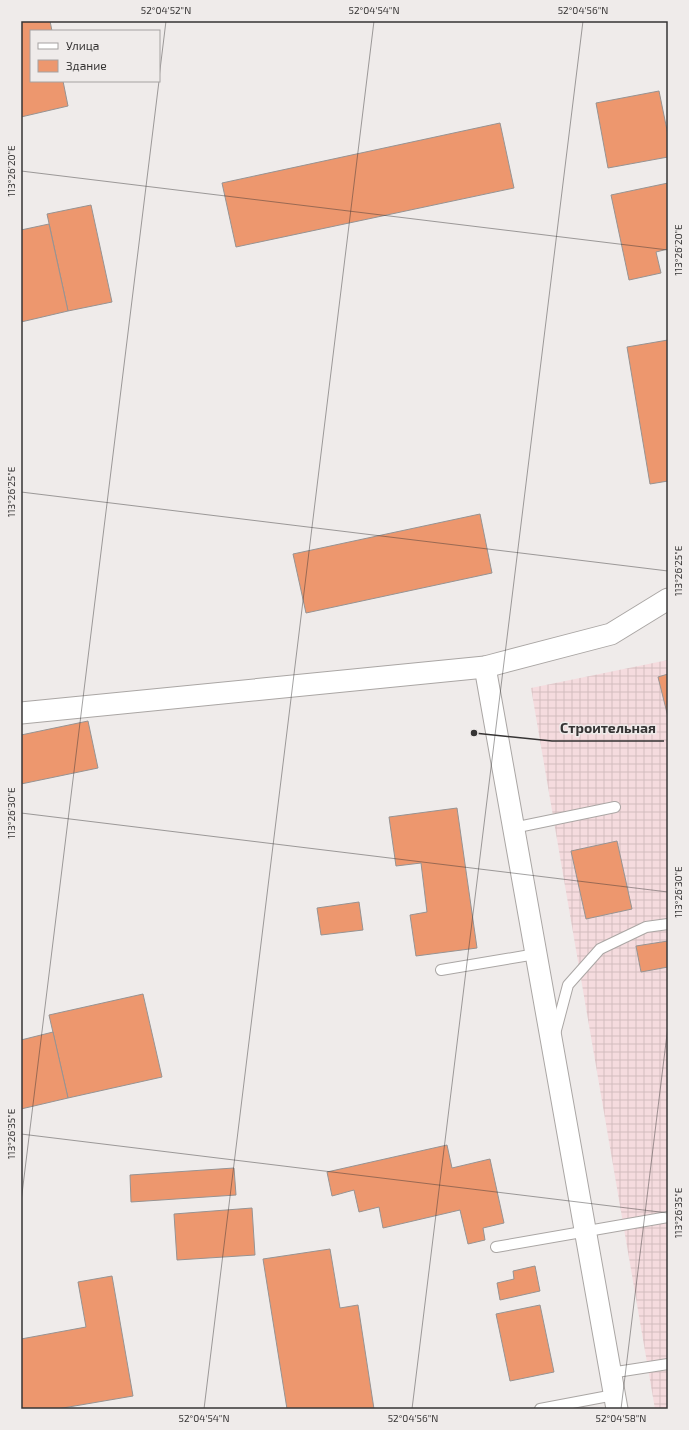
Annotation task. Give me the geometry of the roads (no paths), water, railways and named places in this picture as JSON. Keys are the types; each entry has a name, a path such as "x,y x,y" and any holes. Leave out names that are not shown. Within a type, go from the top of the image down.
{"street":[{"path":"21,713 485,668 611,634 668,599"},
{"path":"485,668 615,1402"}],"lane":[{"path":"513,828 615,807"},
{"path":"552,1045 568,985 600,949 646,927 668,924"},
{"path":"441,970 536,954"},
{"path":"496,1246 668,1217"},
{"path":"610,1373 668,1364"},
{"path":"540,1409 615,1402"}],"place":[{"name":"Строительная","path":"474,733"}]}
